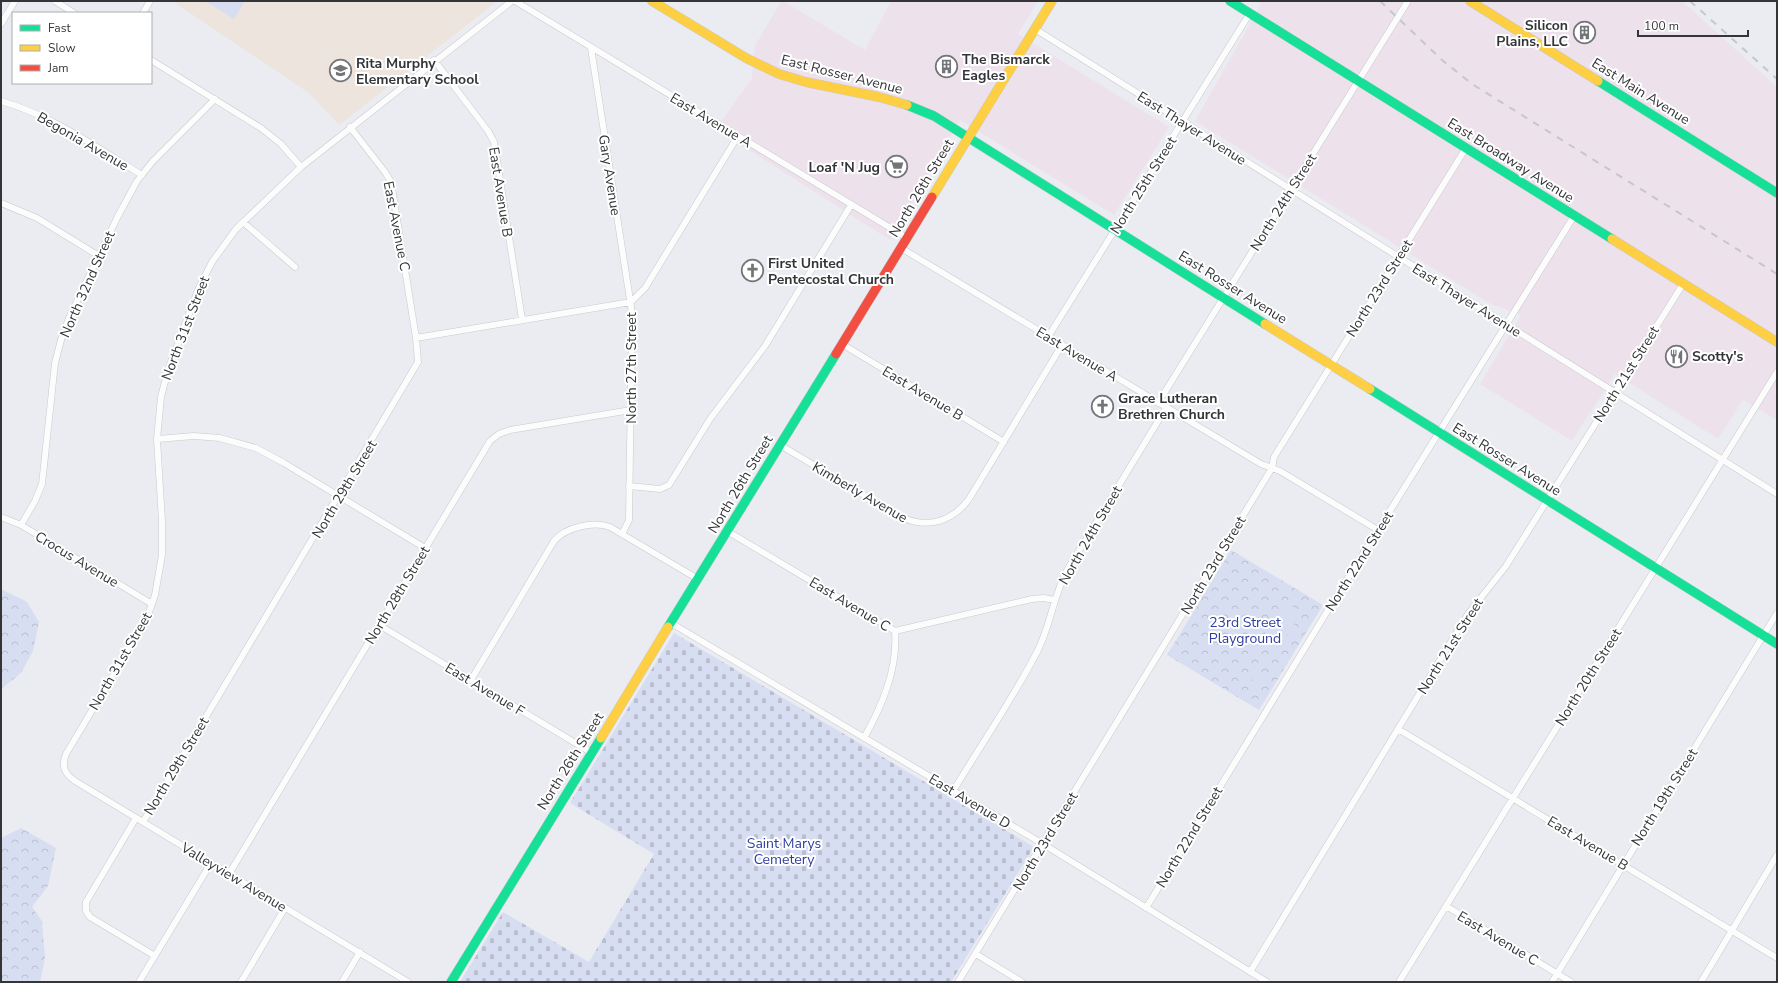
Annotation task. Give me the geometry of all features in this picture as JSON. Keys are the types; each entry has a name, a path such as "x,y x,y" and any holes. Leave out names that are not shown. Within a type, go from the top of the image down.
{"street":[{"path":"1,24 15,1"},
{"path":"55,1 72,12"},
{"path":"144,12 150,1"},
{"name":"North 31st Street","path":"64,768 66,754 138,635 152,604 160,574 162,546 157,439 159,408 165,379 198,290 217,253 243,222 300,167 434,60 512,1"},
{"name":"East Avenue A","path":"515,1 907,238"},
{"name":"East Rosser Avenue","path":"652,1 743,56 775,73 807,82 865,92 897,100 925,112 969,137 1777,644"},
{"name":"North 26th Street","path":"451,982 1052,1"},
{"name":"East Broadway Avenue","path":"1230,1 1777,342"},
{"name":"North 24th Street","path":"1158,403 1408,1"},
{"name":"East Main Avenue","path":"1470,1 1777,193"},
{"name":"North 25th Street","path":"1048,337 1250,13"},
{"name":"East Thayer Avenue","path":"1035,29 1777,494"},
{"name":"Gary Avenue","path":"591,48 631,302"},
{"name":"East Avenue B","path":"434,60 488,131 494,142 522,319"},
{"path":"152,61 215,99 268,134 281,144 300,167"},
{"name":"North 32nd Street","path":"21,525 35,501 42,484 54,375 61,340 69,318 126,200 142,174 215,99"},
{"name":"Begonia Avenue","path":"1,102 30,111 52,121 142,174"},
{"name":"East Avenue C","path":"350,127 391,182 416,338"},
{"name":"North 27th Street","path":"622,534 629,520 631,302 645,288 738,136"},
{"name":"North 23rd Street","path":"958,982 1272,468 1274,457 1466,148"},
{"path":"1,203 37,218 99,256"},
{"path":"629,486 660,489 667,488 706,425 760,352 851,205"},
{"name":"North 22nd Street","path":"1146,908 1378,530 1440,433 1574,216"},
{"path":"243,222 295,267"},
{"name":"East Avenue A","path":"901,248 1166,408 1378,530"},
{"name":"North 21st Street","path":"1250,972 1468,614 1506,566 1683,284"},
{"path":"416,338 522,319 631,302"},
{"name":"North 29th Street","path":"143,822 416,368 419,355 416,338"},
{"name":"East Avenue B","path":"842,344 1004,442"},
{"path":"1004,442 1062,346"},
{"name":"North 20th Street","path":"1399,982 1777,372"},
{"name":"North 24th Street","path":"953,791 1036,653 1048,626 1054,600 1066,572 1166,408"},
{"name":"North 28th Street","path":"229,874 486,446 499,434 510,430 631,410"},
{"path":"157,439 207,437 244,443 276,458 425,548"},
{"name":"Kimberly Avenue","path":"780,445 909,521 927,524 944,521 964,505 1004,442"},
{"name":"Crocus Avenue","path":"1,518 21,525 152,604"},
{"path":"470,680 554,541 563,533 575,528 598,524 610,527 698,580"},
{"name":"East Avenue C","path":"727,531 895,631 1032,598 1054,600"},
{"name":"North 19th Street","path":"1552,982 1622,864 1777,613"},
{"name":"East Avenue D","path":"671,623 1043,844 1267,982"},
{"name":"East Avenue F","path":"379,625 592,753"},
{"path":"864,738 884,697 893,661 895,631"},
{"name":"East Avenue B","path":"1398,729 1777,958"},
{"name":"Valleyview Avenue","path":"64,768 75,782 408,982"},
{"name":"North 29th Street","path":"136,818 86,902 86,911 90,917 155,956"},
{"path":"1700,982 1777,855"},
{"path":"139,982 211,863"},
{"name":"East Avenue C","path":"1446,906 1571,982"},
{"path":"241,982 285,908"},
{"path":"342,982 360,952"},
{"path":"976,954 1022,982"}],"shaded area":[{"name":"Rita Murphy Elementary School","path":"172,1 495,1 495,3 339,125 309,93"},
{"path":"781,1 865,50 891,1 1038,1 1018,34 1169,127 1114,215 960,120 890,240 716,129 752,78 755,46"},
{"path":"1256,1 1682,1 1777,87 1777,420 1743,400 1718,439 1615,374 1572,441 1480,384 1521,315 1491,304 1195,121 1261,4"}],"green space":[{"path":"205,1 245,1 234,19"},
{"name":"23rd Street Playground","path":"1231,550 1323,605 1259,710 1167,655"},
{"path":"1,589 27,602 39,622 33,651 21,673 1,689"},
{"path":"1285,602 1302,612 1280,647 1263,637"},
{"name":"Saint Marys Cemetery","path":"674,633 1034,847 951,982 460,982 503,912 589,962 654,854 570,803"},
{"path":"1258,671 1267,677 1261,685 1252,680"},
{"path":"21,828 56,848 48,886 32,907 42,921 45,958 40,982 1,982 1,838"}],"railway":[{"path":"1380,1 1442,60 1472,84 1777,274"},
{"path":"1690,1 1777,79"}],"traffic: fast":[{"path":"1230,1 1612,239"},
{"path":"1598,81 1777,193"},
{"path":"907,105 934,116 1265,324"},
{"path":"668,627 836,354"},
{"path":"1370,389 1777,644"},
{"path":"451,982 601,738"}],"traffic: slow":[{"path":"652,1 746,58 779,74 806,82 879,97 907,105"},
{"path":"932,197 1052,1"},
{"path":"1470,1 1598,81"},
{"path":"1612,239 1777,342"},
{"path":"1265,324 1370,389"},
{"path":"601,738 668,627"}],"traffic: jam":[{"path":"836,354 932,197"}],"place":[{"name":"Silicon Plains, LLC","path":"1584,33"},
{"name":"The Bismarck Eagles","path":"946,67"},
{"name":"Rita Murphy Elementary School","path":"341,71"},
{"name":"Loaf 'N Jug","path":"896,167"},
{"name":"First United Pentecostal Church","path":"753,271"},
{"name":"Scotty's","path":"1677,356"},
{"name":"Grace Lutheran Brethren Church","path":"1102,406"}]}
